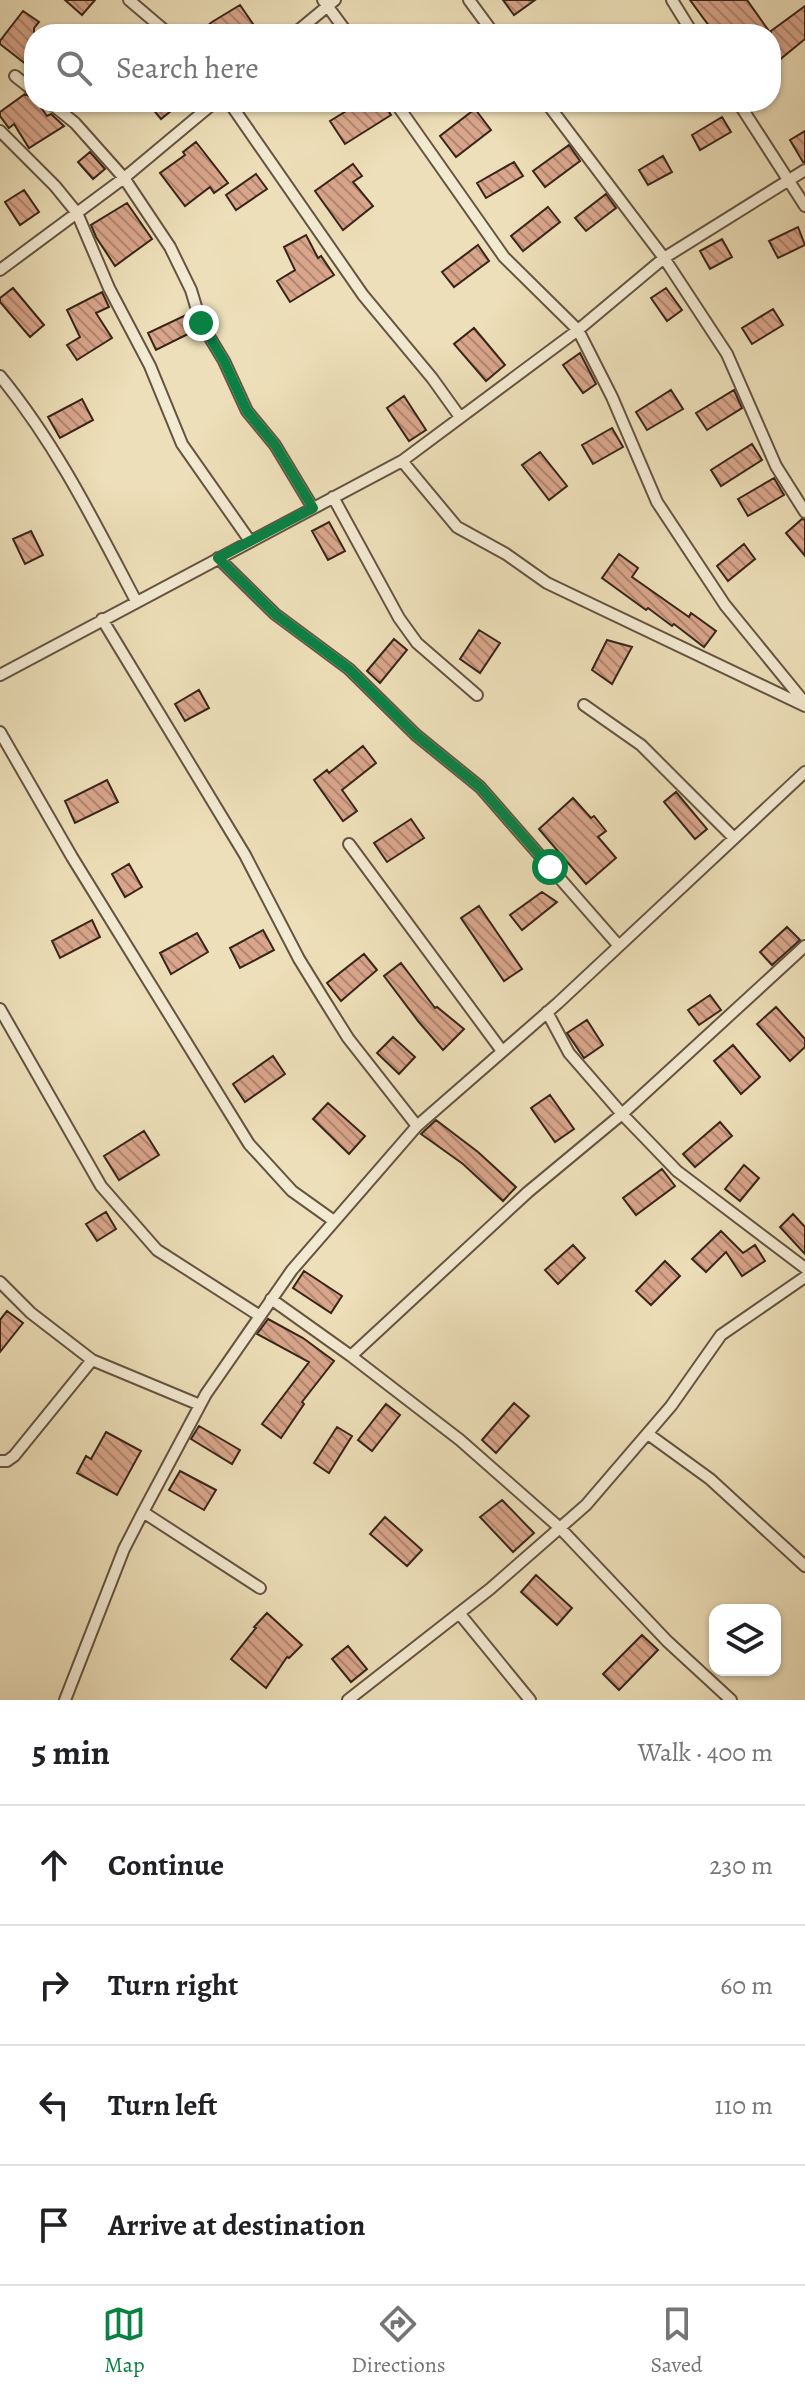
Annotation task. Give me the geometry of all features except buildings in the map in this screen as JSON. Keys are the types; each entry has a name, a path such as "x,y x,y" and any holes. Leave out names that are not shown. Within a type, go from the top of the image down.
{"street":[{"path":"129,0 157,24"},
{"path":"469,0 487,24"},
{"path":"672,0 687,24"},
{"path":"305,24 329,2 342,24"},
{"path":"15,76 24,83"},
{"path":"61,112 124,178 170,247 191,290 201,323 224,361 247,411 275,445 313,508"},
{"path":"0,270 124,178 203,112"},
{"path":"236,112 363,295 460,417"},
{"path":"402,112 504,257 578,330 612,397 657,502 725,605 805,705"},
{"path":"554,112 664,258 727,354 776,466 805,512"},
{"path":"745,112 805,206"},
{"path":"0,131 55,186 77,213 109,288 150,366 182,444 250,541"},
{"path":"0,675 402,461 578,330 664,258 805,170"},
{"path":"0,376 72,479 136,601"},
{"path":"402,461 457,527 506,554 547,583 805,705"},
{"path":"333,497 408,631 417,643 477,695"},
{"path":"218,558 275,614 349,669 416,735 480,787 619,946"},
{"path":"102,619 245,855 323,998 348,1038 417,1126"},
{"path":"584,705 641,745 734,838"},
{"path":"0,732 72,857 249,1144 292,1191 334,1221"},
{"path":"65,1700 124,1549 143,1512 200,1405 292,1270 417,1126 547,1012 805,772"},
{"path":"349,844 502,1051"},
{"path":"351,1356 528,1192 622,1114 805,946"},
{"path":"0,1009 101,1186 157,1250 260,1316"},
{"path":"547,1012 569,1053 677,1171 805,1268"},
{"path":"348,1700 360,1696 586,1505 671,1406 721,1335 805,1277"},
{"path":"0,1282 31,1313 92,1360 200,1405"},
{"path":"271,1299 460,1440 560,1528 667,1641 731,1700"},
{"path":"0,1461 14,1456 92,1360"},
{"path":"648,1434 710,1479 805,1566"},
{"path":"143,1512 260,1588"},
{"path":"459,1613 530,1700"}],"route":[{"path":"201,323 224,361 247,411 275,445 313,508 218,558 275,614 349,669 416,735 480,787 550,867"}]}
